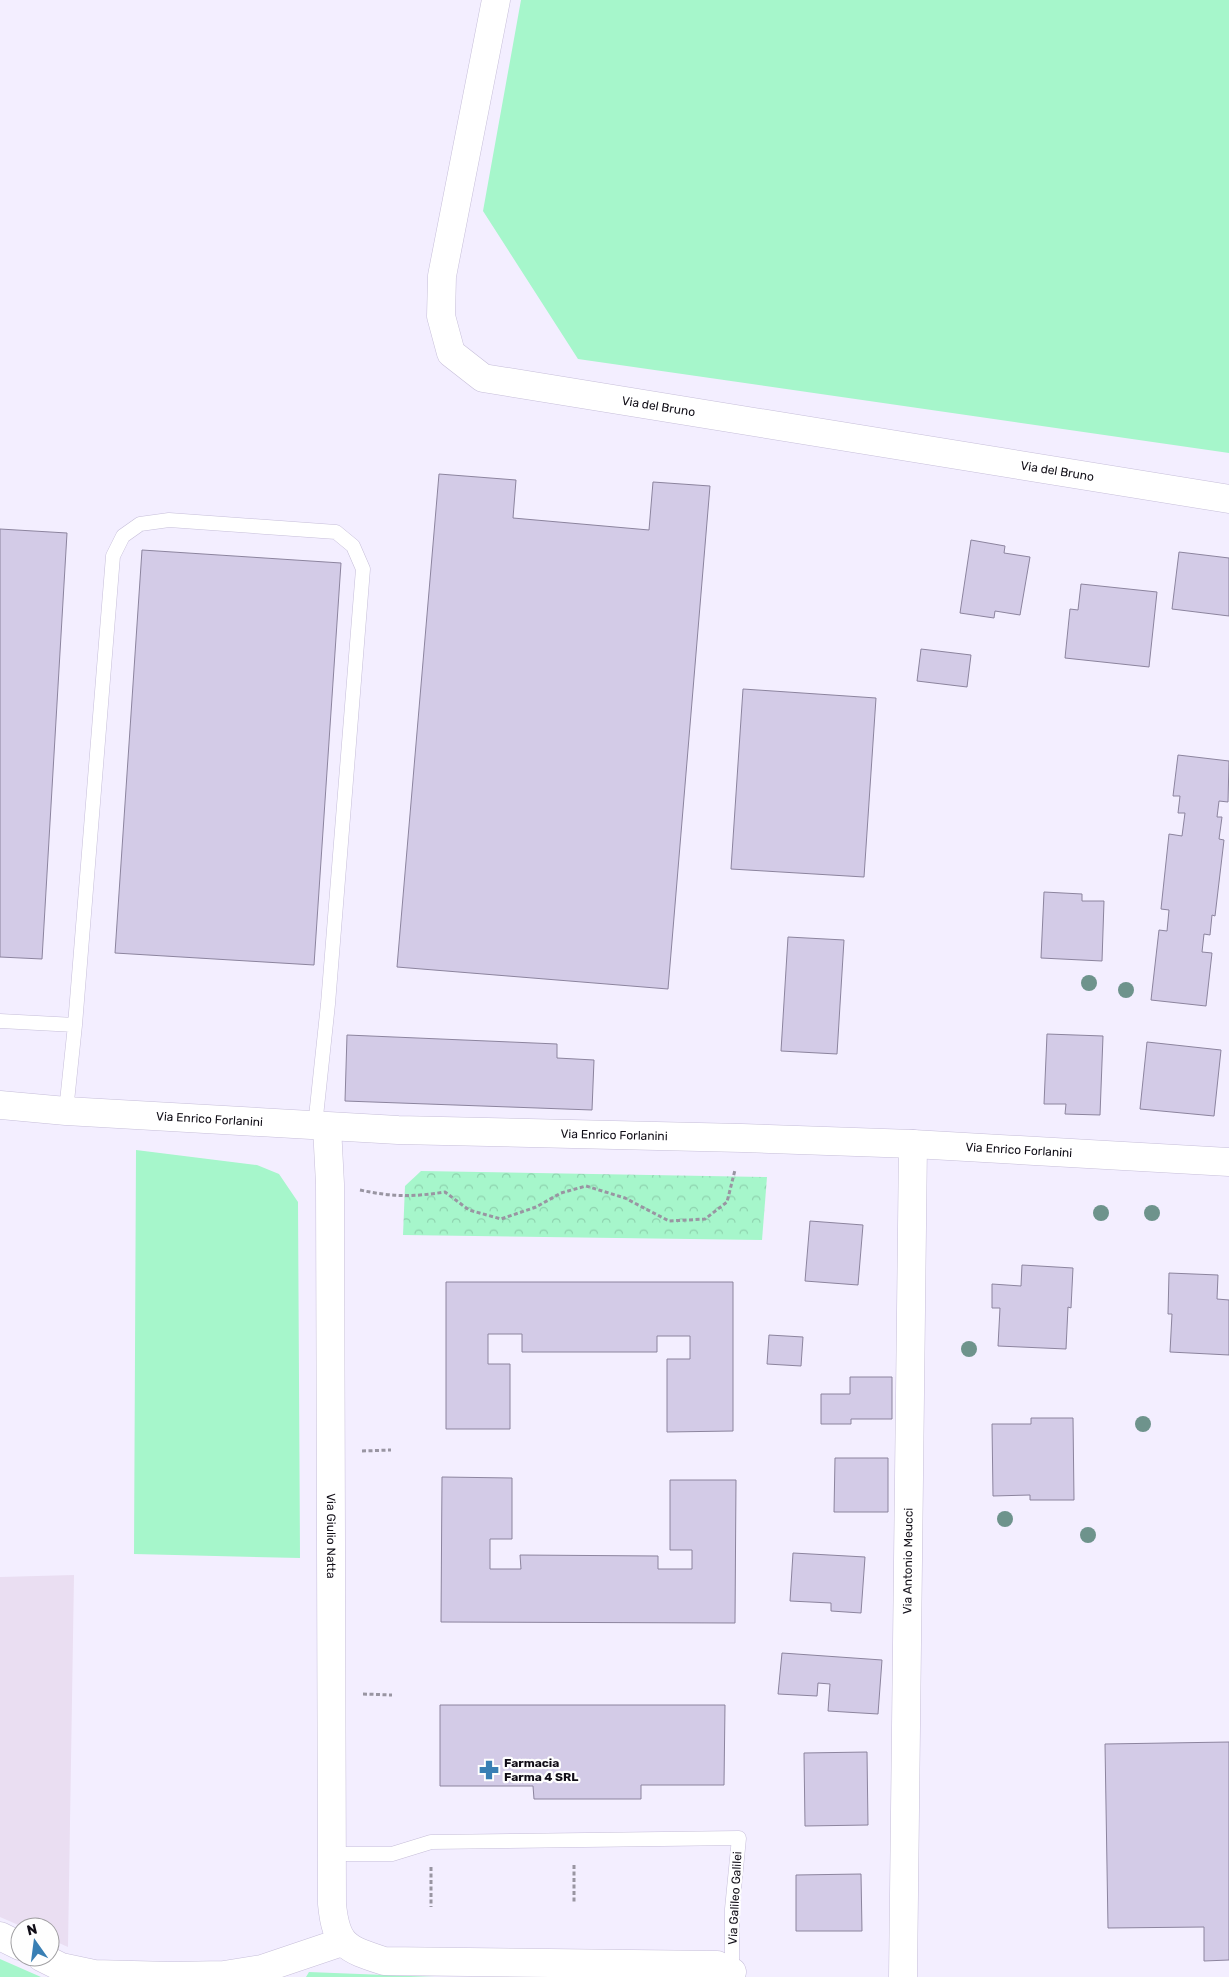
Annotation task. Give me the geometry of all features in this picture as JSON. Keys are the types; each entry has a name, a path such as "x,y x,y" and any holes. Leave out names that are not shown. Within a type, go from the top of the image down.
{"street":[{"name":"Via del Bruno","path":"496,0 442,276 441,316 451,353 483,378 1229,499"},
{"name":"Via Enrico Forlanini","path":"0,1105 66,1111 398,1130 914,1144 1229,1162"},
{"name":"Via Giulio Natta","path":"321,1126 330,1184 331,1854 334,1923 342,1942"},
{"name":"Via Antonio Meucci","path":"903,1977 914,1144"},
{"name":"Via Galileo Galilei","path":"342,1942 356,1952 384,1961 717,1965 732,1972"},
{"path":"60,1966 94,1974 224,1975 262,1969 342,1942"}],"lane":[{"path":"66,1111 75,1025 113,556 123,536 140,524 169,520 336,532 354,546 363,570 328,1004 321,1126"},
{"path":"0,1021 75,1025"},
{"name":"Via Galileo Galilei","path":"331,1854 392,1854 430,1842 739,1838 732,1909 732,1972"}],"path":[{"path":"330,1184 382,1195 416,1196 445,1192 469,1210 501,1219 536,1207 561,1193 586,1186 625,1198 668,1221 705,1219 727,1202 742,1138"},
{"path":"574,1839 574,1904"},
{"path":"430,1842 430,1906"}],"shaded area":[{"path":"74,1575 68,1947 60,1943 60,1917 10,1917 10,1921 0,1917 0,1577"}],"green space":[{"path":"521,0 1229,0 1229,453 578,359 483,211"},
{"path":"136,1150 257,1165 279,1174 298,1202 300,1558 134,1554"},
{"path":"421,1171 767,1177 762,1240 403,1235 405,1186"},
{"path":"0,1959 10,1963 10,1967 18,1967 41,1977 0,1977"},
{"path":"309,1972 435,1977 306,1977"}],"building":[{"path":"439,474 516,480 513,518 649,530 653,482 710,486 668,989 397,967"},
{"path":"0,529 67,533 42,959 0,957"},
{"path":"971,540 1005,546 1004,553 1030,557 1020,615 995,611 994,618 960,613"},
{"path":"142,550 341,563 314,965 115,953"},
{"path":"1179,552 1229,558 1229,616 1172,609"},
{"path":"1081,584 1157,592 1149,667 1065,658 1070,609 1078,610"},
{"path":"921,649 971,655 967,687 917,681"},
{"path":"743,689 876,698 864,877 731,869"},
{"path":"1178,755 1229,761 1228,802 1219,801 1217,817 1222,817 1219,839 1224,840 1215,916 1212,915 1210,935 1204,934 1202,952 1212,953 1206,1006 1151,1000 1159,930 1167,931 1169,910 1161,909 1169,834 1182,836 1185,813 1178,813 1180,796 1173,796"},
{"path":"1044,892 1082,894 1082,901 1104,901 1102,961 1041,958"},
{"path":"788,937 844,940 837,1054 781,1051"},
{"path":"1047,1034 1103,1036 1100,1115 1065,1114 1066,1104 1044,1104"},
{"path":"347,1035 557,1044 557,1058 594,1060 592,1110 345,1101"},
{"path":"1147,1042 1221,1050 1214,1116 1140,1109"},
{"path":"810,1221 863,1225 858,1285 805,1281"},
{"path":"1022,1265 1073,1268 1071,1308 1068,1307 1066,1349 998,1346 1000,1308 992,1308 992,1284 1021,1286"},
{"path":"1169,1273 1218,1275 1217,1299 1229,1300 1229,1355 1170,1352 1172,1314 1168,1314"},
{"path":"446,1282 733,1282 733,1431 667,1432 667,1359 690,1359 690,1336 657,1336 657,1352 522,1352 522,1334 488,1334 488,1364 510,1364 510,1429 446,1429"},
{"path":"769,1335 803,1337 801,1366 767,1364"},
{"path":"850,1377 892,1377 892,1419 851,1419 851,1424 821,1424 821,1394 850,1394"},
{"path":"1031,1418 1073,1418 1074,1500 1030,1500 1030,1495 993,1496 992,1424 1031,1424"},
{"path":"835,1458 888,1458 888,1512 834,1512"},
{"path":"442,1477 512,1478 512,1539 490,1539 490,1569 521,1569 520,1555 658,1556 658,1569 692,1569 692,1550 670,1550 670,1480 736,1480 735,1623 441,1622"},
{"path":"793,1553 865,1557 861,1613 831,1611 831,1603 790,1601"},
{"path":"782,1653 882,1660 878,1714 828,1711 830,1684 818,1683 817,1696 778,1694"},
{"path":"440,1705 725,1705 724,1785 641,1785 641,1799 534,1799 533,1786 440,1786"},
{"path":"1229,1742 1229,1960 1204,1961 1204,1927 1108,1928 1105,1744"},
{"path":"867,1752 868,1825 805,1826 804,1753"},
{"path":"861,1874 862,1931 796,1931 796,1875"}],"place":[{"name":"Farmacia Farma 4 SRL","path":"489,1770"}]}
